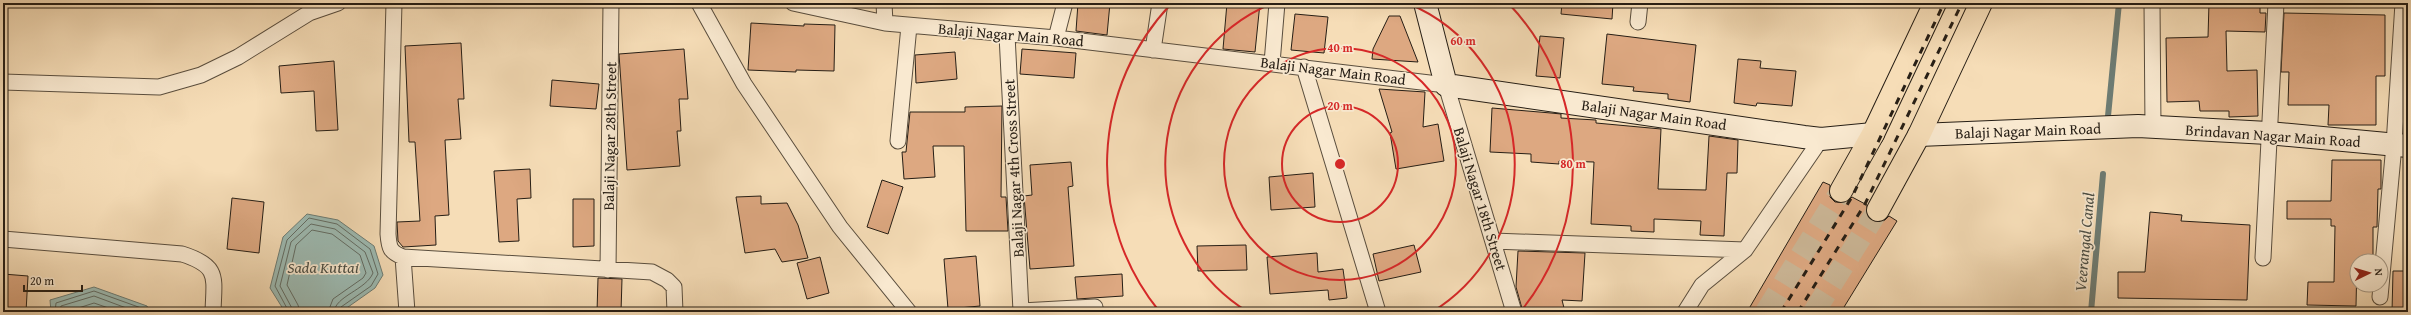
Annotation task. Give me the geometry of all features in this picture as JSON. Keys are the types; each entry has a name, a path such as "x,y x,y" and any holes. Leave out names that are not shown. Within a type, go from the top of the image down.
{"main road":[{"path":"1841,191 1873,134 1935,3"},
{"path":"1878,210 1919,135 1981,3"}],"street":[{"path":"3,82 159,87 201,75 238,57 307,8 338,3"},
{"path":"394,3 388,234 389,248 393,253 403,258 652,272 667,280 674,287 674,312"},
{"name":"Balaji Nagar 28th Street","path":"608,270 611,3"},
{"path":"699,3 744,84 840,228 909,312"},
{"name":"Balaji Nagar Main Road","path":"793,3 885,23 1007,35 1056,38 1304,66 1821,138 1873,134"},
{"path":"884,3 885,23"},
{"path":"1056,38 1065,3"},
{"path":"1153,50 1160,3"},
{"path":"1272,63 1277,3"},
{"path":"1425,3 1446,86"},
{"path":"1638,22 1640,3"},
{"path":"2145,127 2152,3"},
{"path":"2263,258 2268,133 2276,3"},
{"path":"2380,297 2401,146 2403,3"},
{"path":"898,141 909,26"},
{"name":"Balaji Nagar 4th Cross Street","path":"1007,35 1021,311 1095,307"},
{"path":"1304,66 1378,312"},
{"name":"Balaji Nagar 18th Street","path":"1446,86 1514,312"},
{"name":"Balaji Nagar Main Road","path":"1919,135 2145,127"},
{"name":"Brindavan Nagar Main Road","path":"2145,127 2268,133 2401,146"},
{"path":"1685,312 1702,284 1745,250 1821,138"},
{"path":"3,239 182,254 200,260 211,269 214,278 213,312"},
{"path":"1493,241 1745,250"},
{"path":"403,258 407,312"}],"water":[{"name":"Sada Kuttai","path":"307,214 338,220 374,246 383,275 375,288 341,312 285,312 270,288 283,237"},
{"path":"94,287 147,306 150,312 51,312 50,300"}],"building":[{"path":"1078,3 1110,3 1107,35 1076,31"},
{"path":"1227,3 1260,3 1255,52 1223,49"},
{"path":"1562,3 1613,3 1612,19 1561,14"},
{"path":"2209,3 2260,3 2260,13 2266,13 2265,32 2226,31 2227,71 2257,70 2258,116 2229,117 2229,111 2200,111 2199,101 2167,102 2166,38 2208,37"},
{"path":"2284,13 2385,15 2385,76 2376,76 2376,125 2328,125 2329,105 2288,105 2289,72 2281,72"},
{"path":"1295,14 1328,17 1324,53 1291,50"},
{"path":"1389,16 1400,16 1418,62 1372,59 1373,49"},
{"path":"751,23 804,26 804,24 835,25 834,71 796,70 796,72 748,70"},
{"path":"1607,34 1696,45 1690,102 1668,99 1668,94 1633,91 1634,87 1602,84"},
{"path":"1540,36 1564,38 1560,78 1536,76"},
{"path":"461,43 464,99 458,99 461,139 445,140 449,215 435,216 436,245 403,247 398,241 397,222 420,221 415,142 409,142 405,46"},
{"path":"684,49 688,99 679,99 681,131 677,131 680,166 627,170 619,54"},
{"path":"1022,49 1076,53 1074,78 1020,74"},
{"path":"955,52 957,79 916,83 915,55"},
{"path":"1738,59 1761,61 1760,68 1796,71 1792,106 1757,103 1756,106 1734,103"},
{"path":"334,61 338,130 316,131 314,91 281,93 279,66"},
{"path":"552,80 599,84 596,109 550,106"},
{"path":"1379,89 1425,92 1423,127 1438,124 1444,161 1396,169 1390,133 1392,132"},
{"path":"1002,106 1001,197 1006,197 1008,231 966,231 964,146 933,146 935,177 904,179 902,152 906,152 910,112 965,112 965,107"},
{"path":"1492,108 1561,114 1561,118 1596,120 1596,123 1661,129 1658,189 1706,190 1709,136 1738,140 1737,173 1727,173 1724,236 1700,235 1701,221 1654,219 1654,232 1631,231 1631,226 1591,224 1594,162 1559,161 1559,164 1531,162 1531,154 1490,152"},
{"path":"2332,160 2381,160 2381,189 2378,189 2377,227 2373,227 2373,253 2349,253 2349,293 2356,293 2356,306 2307,305 2308,282 2334,282 2335,226 2331,226 2331,219 2287,219 2287,201 2331,201"},
{"path":"1071,162 1073,186 1068,187 1074,266 1030,269 1024,196 1032,195 1030,165"},
{"path":"530,169 531,198 517,199 519,241 499,242 494,171"},
{"path":"1313,173 1315,207 1271,210 1269,177"},
{"path":"882,180 903,187 888,234 867,227"},
{"path":"1823,182 1830,185 1830,197 1835,202 1847,202 1852,197 1867,205 1867,216 1872,221 1884,221 1889,216 1897,221 1841,312 1747,312"},
{"path":"761,196 761,204 787,203 798,225 808,258 782,262 775,249 745,253 736,197"},
{"path":"232,198 264,202 259,253 227,249"},
{"path":"573,199 594,199 594,246 573,247"},
{"path":"2150,212 2182,215 2181,221 2250,225 2247,300 2118,298 2118,272 2145,272"},
{"path":"1246,245 1247,270 1198,271 1197,246"},
{"path":"1414,245 1421,272 1379,281 1373,254"},
{"path":"1518,251 1585,253 1582,301 1562,300 1565,312 1523,312 1516,287"},
{"path":"1317,253 1318,272 1343,269 1347,298 1329,300 1328,290 1270,294 1267,257"},
{"path":"976,256 980,306 948,309 944,259"},
{"path":"820,257 829,293 807,299 797,263"},
{"path":"2393,271 2408,271 2408,312 2392,312"},
{"path":"3,274 28,276 26,312 3,312"},
{"path":"1122,274 1123,296 1077,299 1075,277"},
{"path":"598,278 622,279 621,312 597,312"}],"waterway":[{"name":"Veerangal Canal","path":"2108,116 2119,3"},
{"name":"Veerangal Canal","path":"2091,312 2103,174"}],"tunnel":[{"path":"1766,312 1841,191"},
{"path":"1814,312 1878,210"}],"railway":[{"path":"1781,312 1852,197 1944,3"},
{"path":"1798,312 1865,204 1962,3"}]}
